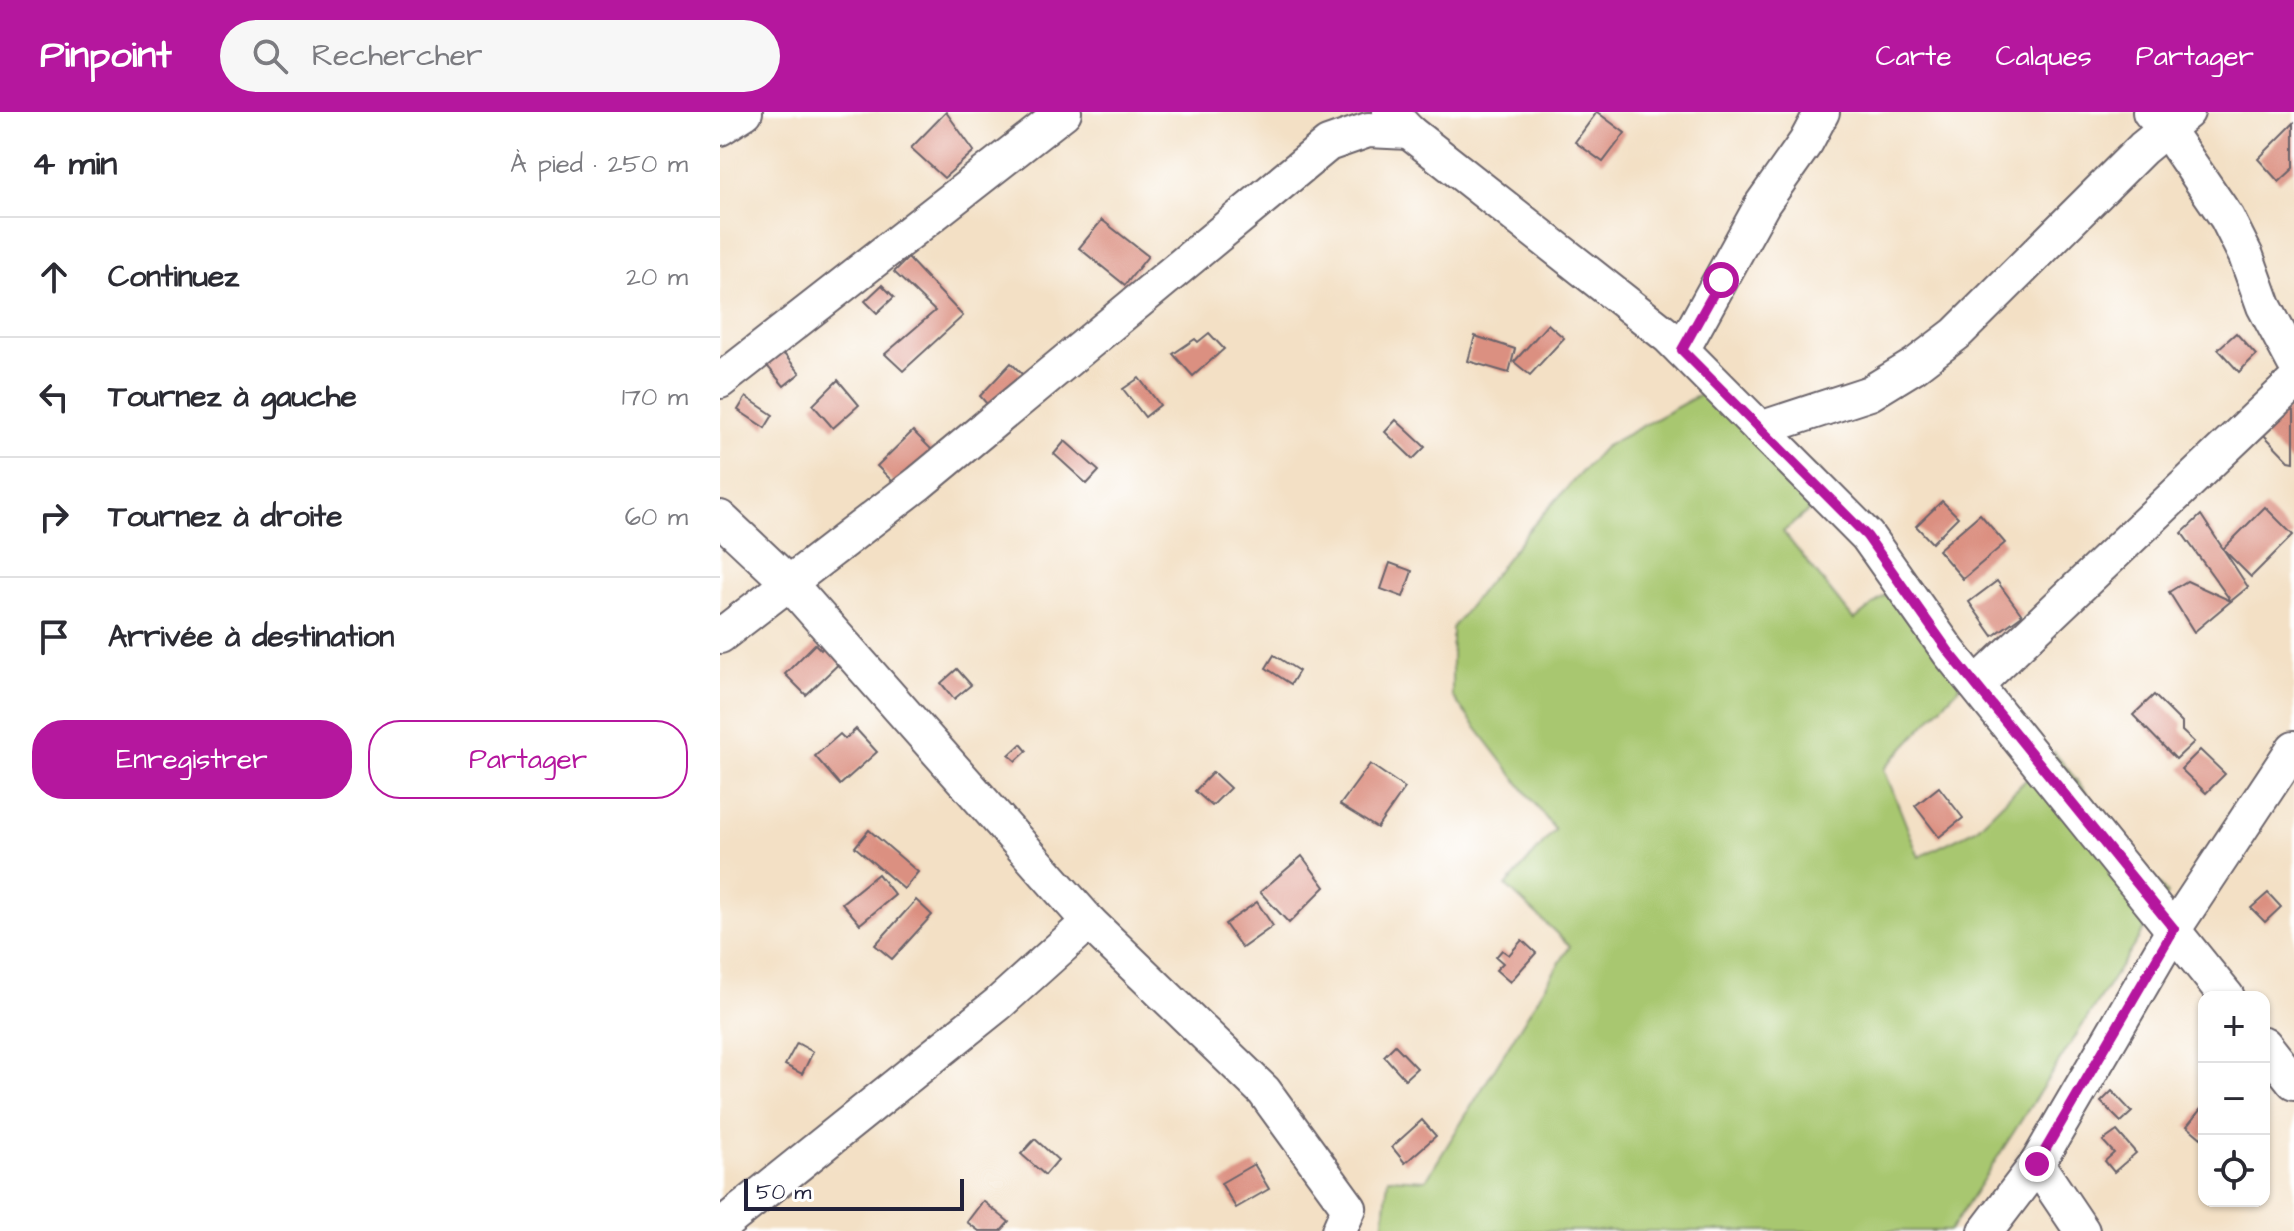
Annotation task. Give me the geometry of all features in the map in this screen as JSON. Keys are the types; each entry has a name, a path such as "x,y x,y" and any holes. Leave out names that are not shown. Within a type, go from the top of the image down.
{"street":[{"path":"720,128 745,112"},
{"path":"720,381 1064,112"},
{"path":"1682,350 1763,203 1806,142 1822,112"},
{"path":"1760,429 1870,393 1914,366 1956,334 2143,148 2168,118 2227,218 2246,256 2264,306 2294,362"},
{"path":"720,636 919,483 1328,144 1400,122 1669,337 1867,536 1949,652 2222,991"},
{"path":"1976,685 2294,382"},
{"path":"720,518 789,583 1089,922 1264,1091 1350,1223"},
{"path":"1986,1231 2037,1164 2174,929 2294,748"},
{"path":"720,1227 998,1004 1089,922"},
{"path":"2270,1051 2293,1077"},
{"path":"2037,1164 2082,1231"}],"green space":[{"path":"1701,394 1819,470 1833,490 1783,532 1854,620 1907,578 1976,669 1884,769 1919,857 1976,829 2054,752 2167,894 1950,1231 1383,1231 1388,1178 1426,1180 1570,946 1506,886 1555,830 1452,696 1452,628 1528,531 1604,447"}],"building":[{"path":"946,112 974,151 944,178 911,148"},
{"path":"1597,112 1625,133 1603,162 1575,142"},
{"path":"2294,123 2294,168 2279,182 2258,159"},
{"path":"1102,220 1148,256 1125,285 1079,248"},
{"path":"908,258 963,316 903,371 885,354 935,311 894,272"},
{"path":"882,285 894,297 877,313 865,301"},
{"path":"1548,324 1564,338 1530,375 1514,362"},
{"path":"1209,333 1224,349 1193,376 1173,354"},
{"path":"2236,333 2256,355 2239,372 2218,349"},
{"path":"1475,336 1515,349 1509,373 1468,361"},
{"path":"779,348 800,373 784,386 763,361"},
{"path":"1011,363 1028,380 994,412 980,396"},
{"path":"1139,378 1160,405 1145,417 1123,389"},
{"path":"838,380 859,405 833,428 813,405"},
{"path":"746,397 773,415 765,428 738,410"},
{"path":"2290,408 2294,412 2294,462 2289,461 2261,432"},
{"path":"1396,420 1425,447 1413,459 1385,432"},
{"path":"913,431 936,454 900,489 877,466"},
{"path":"1065,441 1099,471 1087,484 1054,454"},
{"path":"1942,501 1958,517 1932,543 1916,526"},
{"path":"2265,507 2293,535 2251,577 2223,549"},
{"path":"1980,514 2005,543 1963,579 1938,550"},
{"path":"2201,515 2248,587 2231,601 2182,533"},
{"path":"1390,563 1412,571 1403,597 1381,589"},
{"path":"1997,581 2022,615 1993,636 1969,602"},
{"path":"2187,581 2231,601 2194,632 2169,592"},
{"path":"831,637 849,654 806,695 785,674 815,644 821,650"},
{"path":"1274,655 1299,671 1291,684 1266,668"},
{"path":"957,669 971,685 954,699 941,683"},
{"path":"2154,695 2182,723 2182,731 2194,742 2176,759 2133,715"},
{"path":"856,729 877,752 840,785 815,756 840,734 845,739"},
{"path":"1021,744 1027,751 1016,761 1009,755"},
{"path":"2200,750 2225,774 2206,793 2181,769"},
{"path":"1370,764 1405,788 1377,828 1340,805"},
{"path":"1213,772 1230,788 1212,806 1195,791"},
{"path":"1939,787 1963,818 1939,837 1915,806"},
{"path":"869,830 918,872 904,889 855,847"},
{"path":"1302,856 1325,887 1289,923 1260,892"},
{"path":"878,874 895,895 860,924 842,903"},
{"path":"2268,893 2281,907 2265,922 2251,908"},
{"path":"916,900 932,915 892,959 875,945"},
{"path":"1257,902 1273,926 1242,948 1225,924"},
{"path":"1522,940 1536,953 1510,982 1496,970 1503,963 1496,957 1502,950 1509,955"},
{"path":"797,1043 813,1052 802,1074 785,1065"},
{"path":"1395,1045 1417,1068 1405,1079 1384,1056"},
{"path":"2112,1091 2132,1112 2121,1122 2101,1102"},
{"path":"2198,1112 2198,1135 2187,1126"},
{"path":"1422,1120 1436,1136 1405,1163 1392,1147"},
{"path":"2117,1131 2136,1153 2114,1172 2105,1161 2114,1153 2103,1141"},
{"path":"1035,1139 1058,1160 1045,1175 1021,1154"},
{"path":"1254,1164 1269,1189 1236,1208 1221,1183"},
{"path":"983,1201 1009,1222 1001,1231 979,1231 967,1222"}],"route":[{"path":"1721,280 1682,350 1867,536 1949,652 2174,929 2037,1164"}]}
